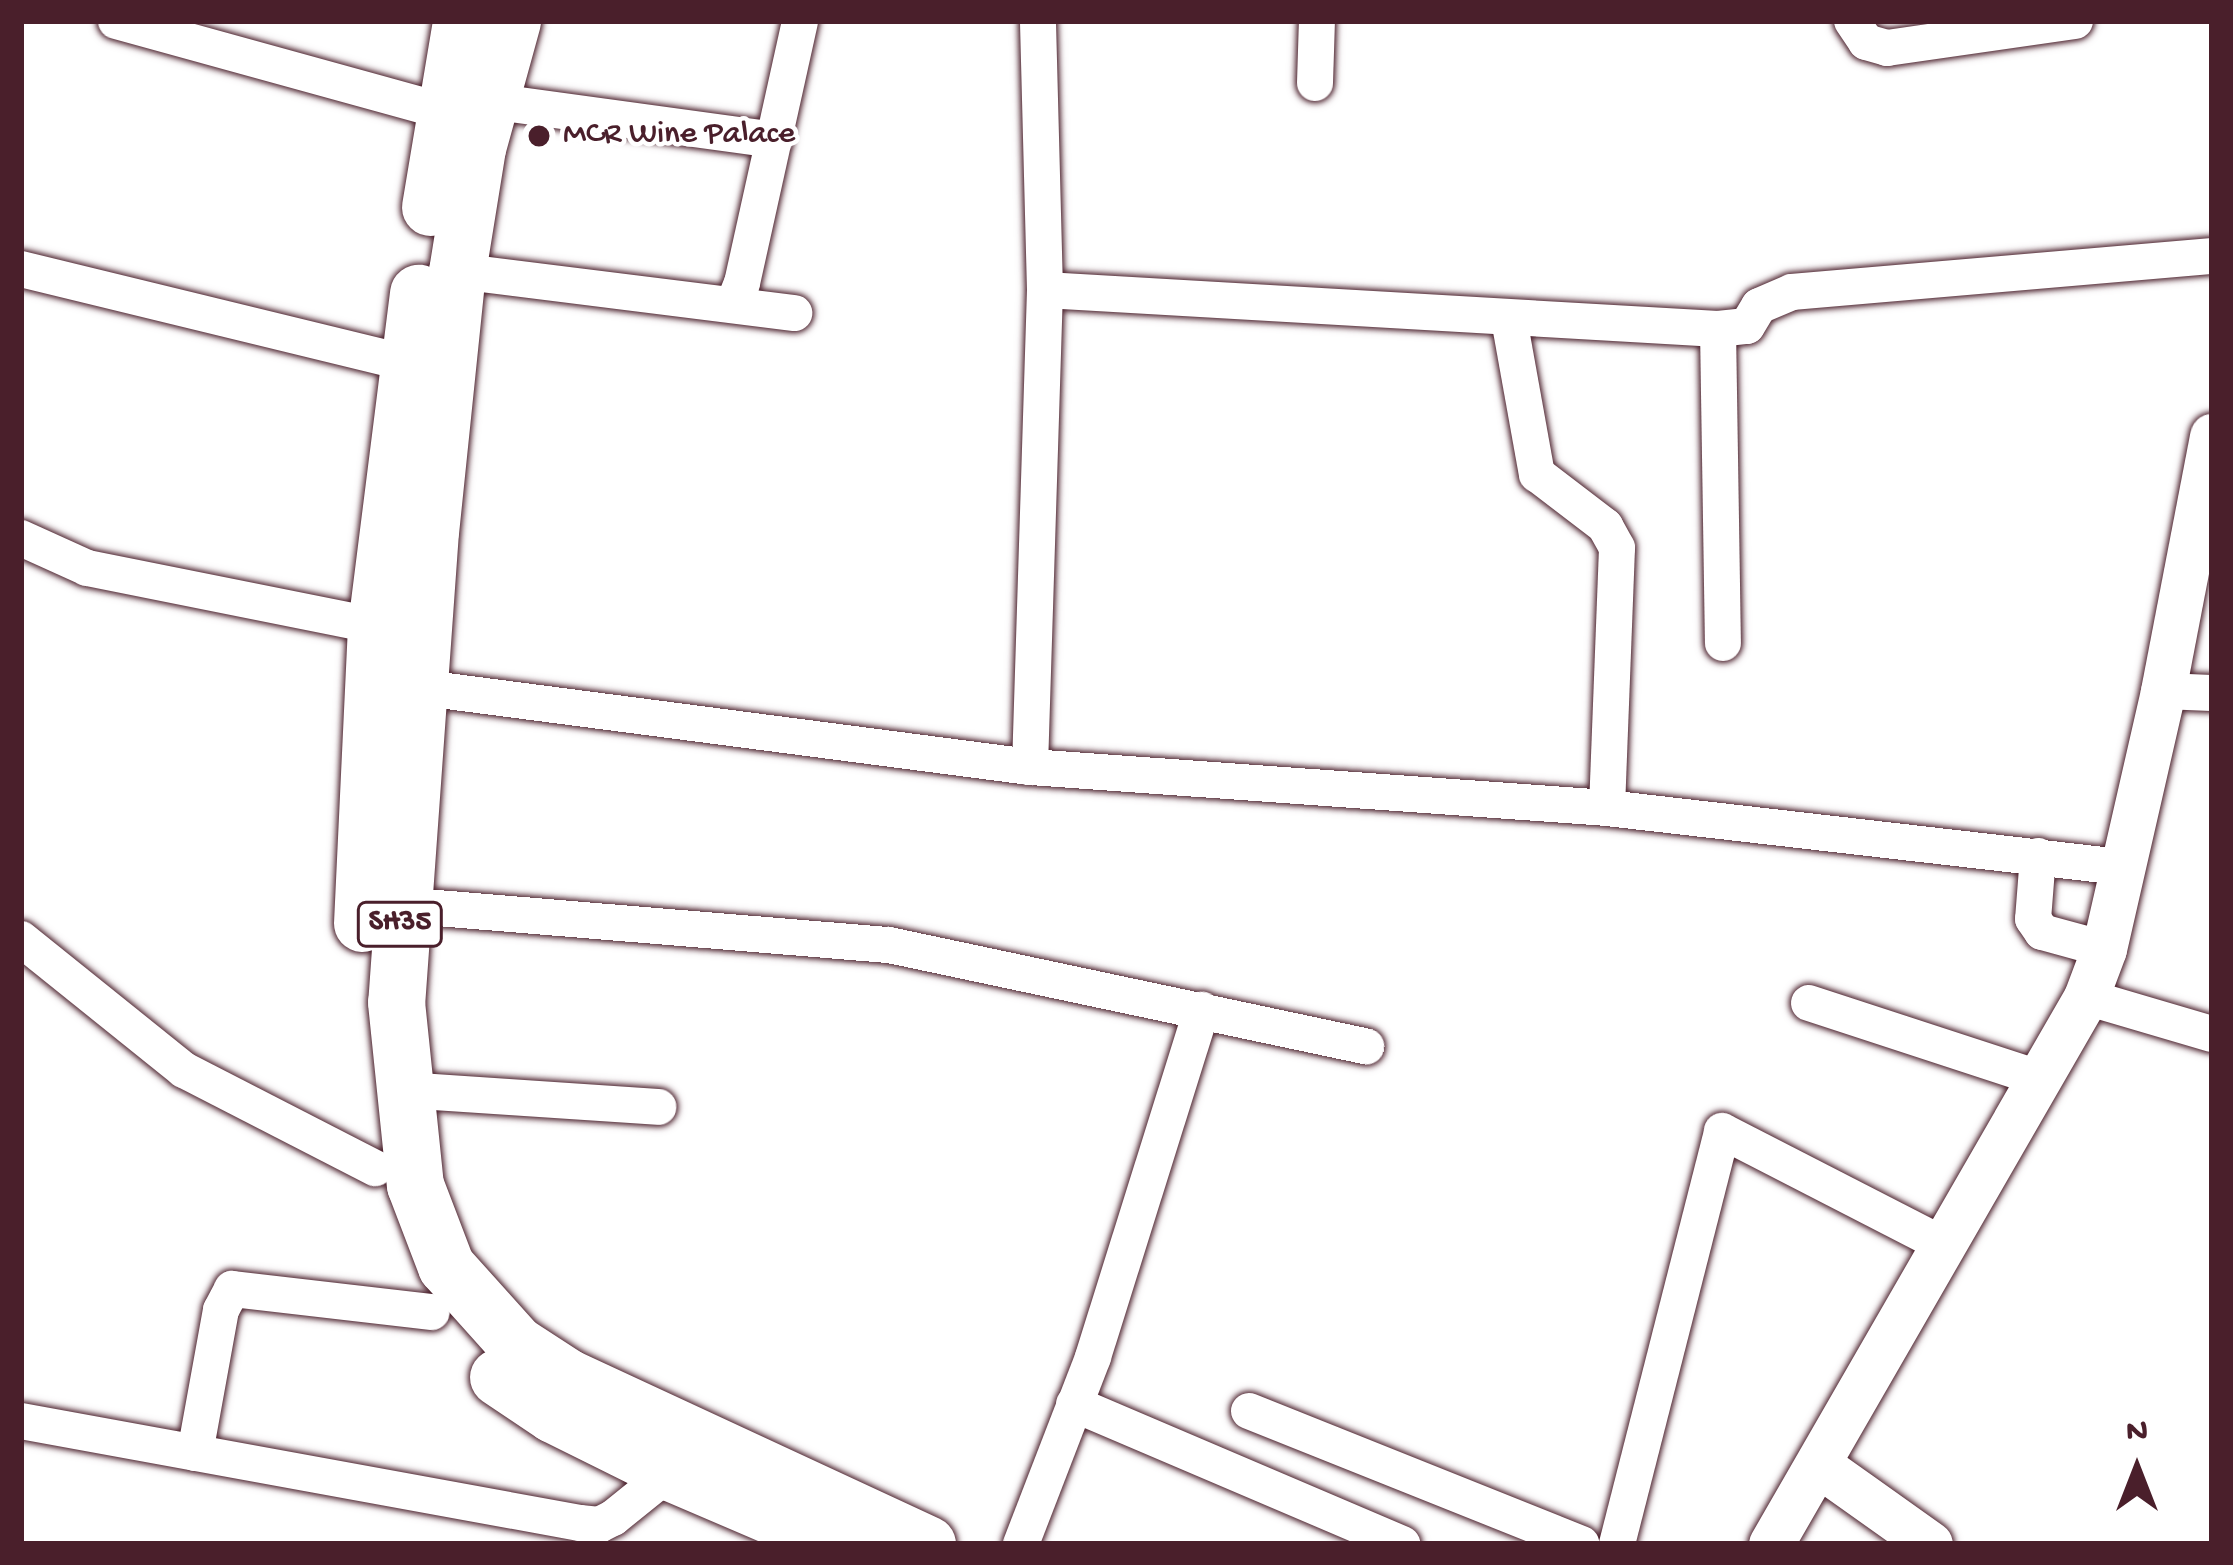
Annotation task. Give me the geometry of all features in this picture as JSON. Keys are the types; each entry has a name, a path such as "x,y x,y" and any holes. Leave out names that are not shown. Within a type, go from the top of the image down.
{"main road":[{"name":"SH35","path":"461,21 466,106 457,271 427,369 397,684 361,954 376,1168 394,1240 415,1289 432,1312 491,1372 553,1414 670,1472 832,1531 927,1544"},
{"name":"SH35","path":"512,21 466,106 427,369 376,626 397,684 401,904 396,1002 415,1185 446,1266 516,1344 832,1531"}],"street":[{"path":"116,21 466,106 774,140"},
{"path":"733,305 800,21"},
{"path":"1030,767 1045,290 1038,21"},
{"path":"1315,83 1317,21"},
{"path":"1852,21 1866,42 1887,48 2075,21"},
{"path":"1045,290 1718,329 1747,326 1759,307 1792,292 2212,256"},
{"path":"21,269 427,369"},
{"path":"457,271 794,313"},
{"path":"1509,320 1538,474 1604,526 1617,548 1607,808"},
{"path":"1718,329 1723,643"},
{"path":"1771,1544 2086,997 2104,949 2163,691 2212,436"},
{"path":"21,538 87,568 376,626"},
{"path":"397,684 1030,767 1607,808 2121,867"},
{"path":"2163,691 2212,693"},
{"path":"2038,856 2033,920 2042,932 2104,949"},
{"path":"401,904 889,945 1366,1046"},
{"path":"21,939 184,1070 376,1168"},
{"path":"2086,997 2212,1034"},
{"path":"1809,1003 2042,1079"},
{"path":"1022,1544 1075,1404 1202,1010"},
{"path":"403,1090 658,1107"},
{"path":"1617,1544 1722,1131 1942,1244"},
{"path":"194,1453 221,1310 232,1289 432,1312"},
{"path":"1075,1404 1402,1544"},
{"path":"1249,1411 1582,1544"},
{"path":"21,1421 599,1525 670,1472"},
{"path":"1819,1465 1930,1544"}],"place":[{"name":"MCR Wine Palace","path":"539,136"}]}
